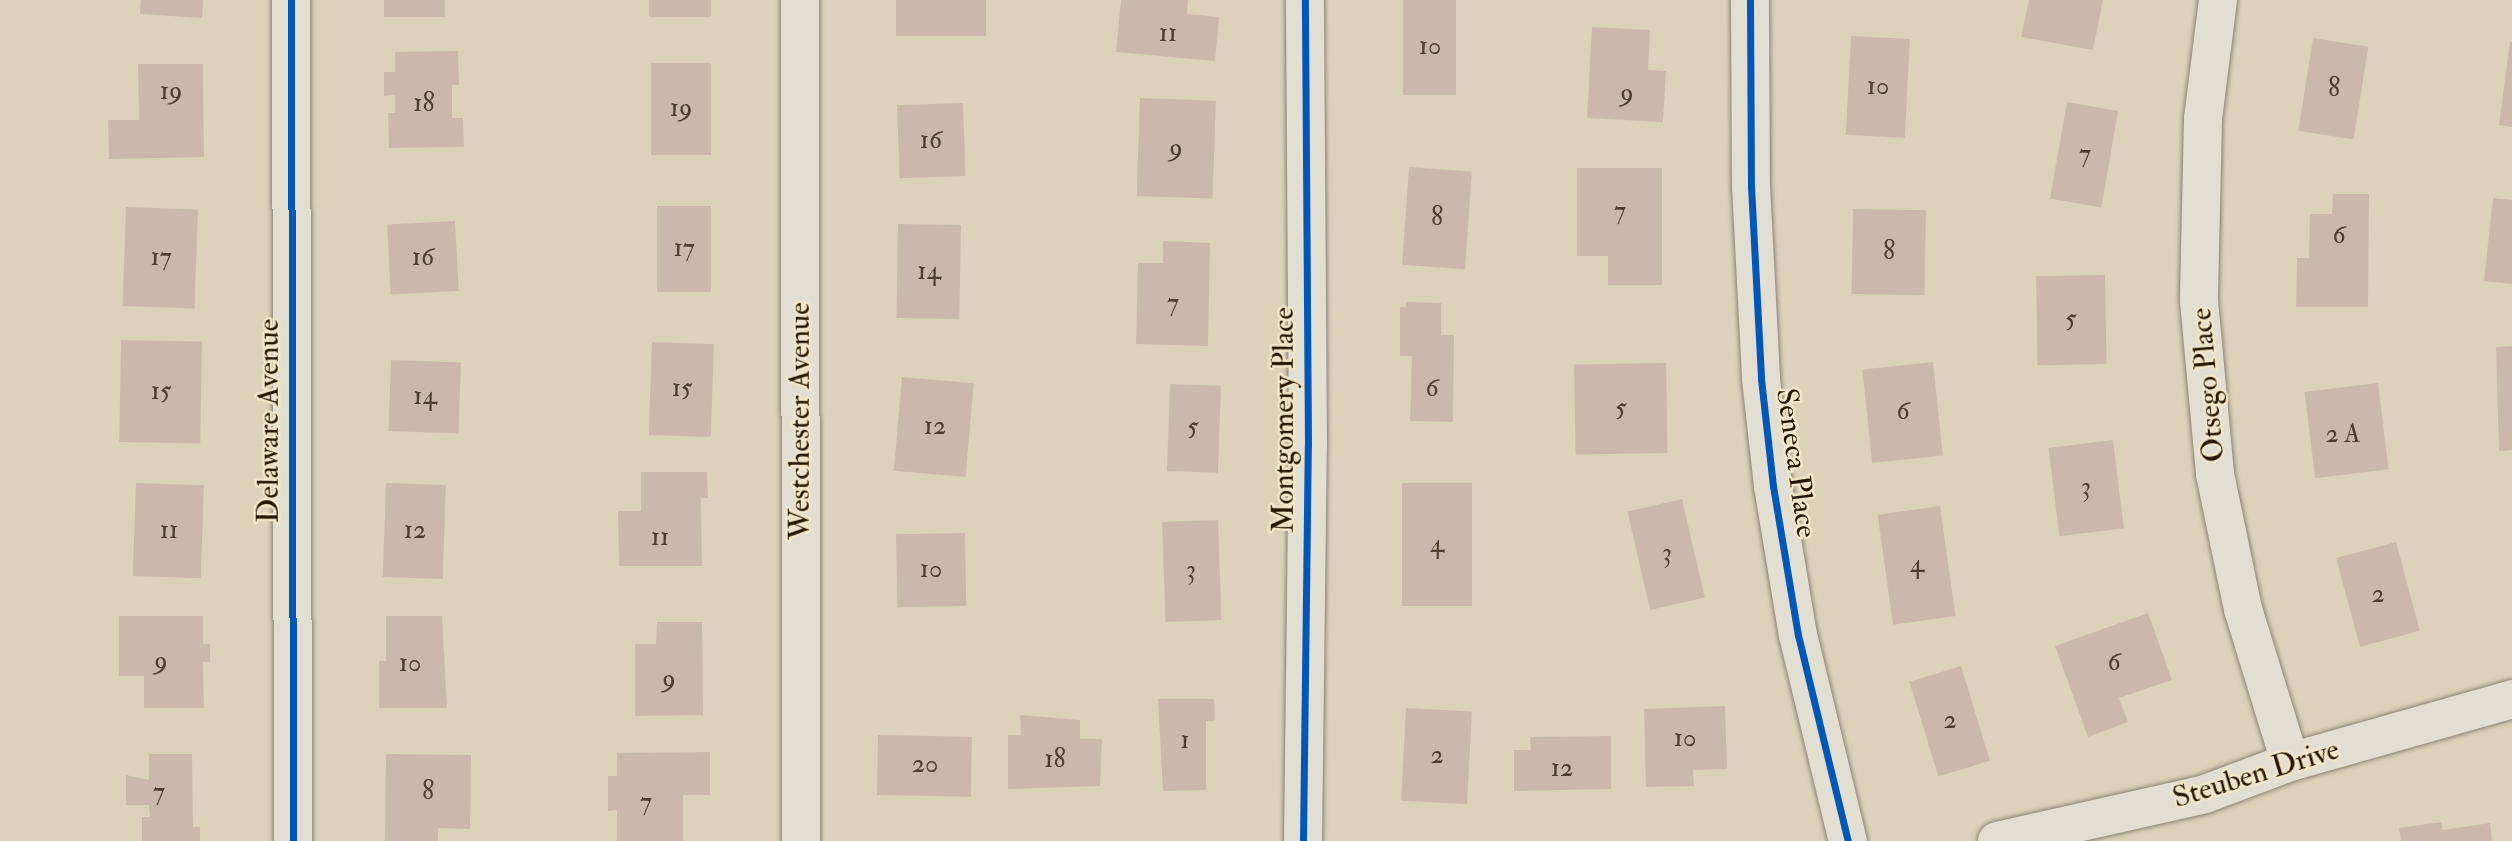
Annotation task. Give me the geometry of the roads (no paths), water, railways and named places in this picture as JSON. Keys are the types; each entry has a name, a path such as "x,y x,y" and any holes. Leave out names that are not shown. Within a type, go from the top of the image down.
{"street":[{"name":"Delaware Avenue","path":"291,0 293,841"},
{"name":"Westchester Avenue","path":"800,0 801,841"},
{"name":"Montgomery Place","path":"1303,841 1308,446 1305,0"},
{"name":"Seneca Place","path":"1750,0 1751,186 1772,473 1798,635 1848,841"},
{"name":"Otsego Place","path":"2218,0 2203,119 2199,300 2216,474 2243,609 2290,762"},
{"name":"Steuben Drive","path":"1997,841 2205,794 2290,762 2512,699"}]}
